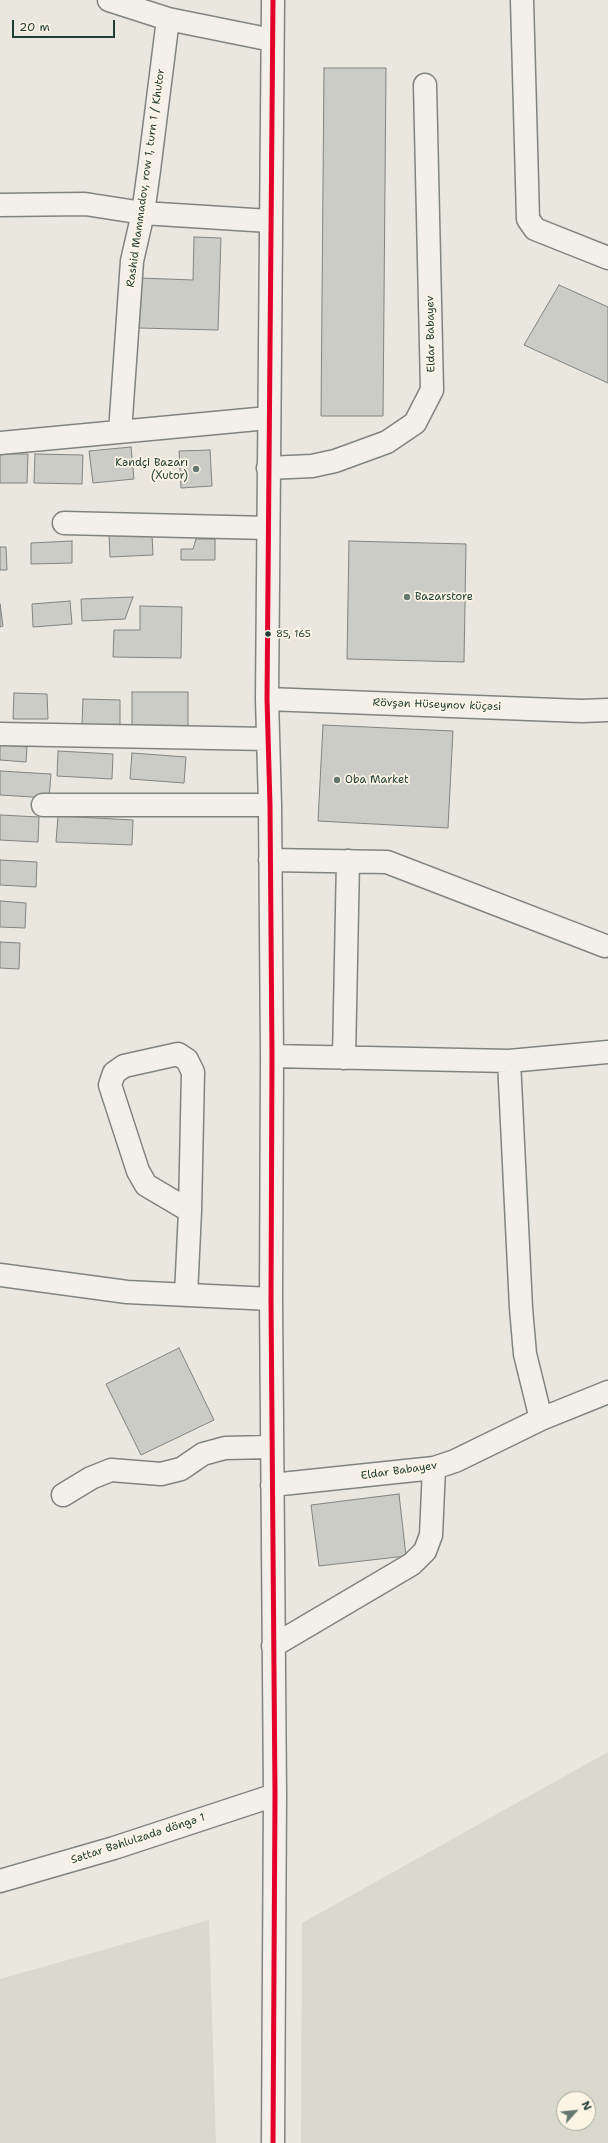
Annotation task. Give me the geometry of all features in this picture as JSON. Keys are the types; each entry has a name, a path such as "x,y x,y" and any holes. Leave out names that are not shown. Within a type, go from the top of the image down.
{"street":[{"path":"109,0 168,20 272,40"},
{"path":"273,0 269,221 267,698 270,805 272,1056 271,1299 275,1795 273,2143"},
{"path":"522,0 528,219 535,229 608,258"},
{"name":"Rashid Mammadov, row 1, turn 1 / Khutor","path":"120,432 132,261 143,213 168,20"},
{"name":"Eldar Babayev","path":"268,468 312,466 334,461 387,442 415,423 432,390 425,85"},
{"path":"0,205 85,204 143,213 269,221"},
{"path":"0,443 268,418"},
{"path":"64,523 268,528"},
{"name":"Rövşən Hüseynov küçəsi","path":"267,698 582,711 608,710"},
{"path":"0,734 267,739"},
{"path":"43,805 270,805"},
{"path":"270,860 387,862 605,946"},
{"path":"344,1058 348,862"},
{"path":"272,1056 509,1061 608,1052"},
{"path":"186,1295 190,1210 193,1072 187,1060 178,1054 124,1066 114,1073 110,1085 138,1171 146,1185 190,1210"},
{"path":"509,1061 521,1308 525,1354 541,1419"},
{"path":"0,1275 74,1286 186,1295 271,1299"},
{"name":"Eldar Babayev","path":"272,1486 434,1468 455,1461 541,1419 608,1392"},
{"path":"63,1495 91,1478 111,1470 161,1474 181,1469 203,1454 225,1448 272,1447"},
{"path":"273,1646 412,1564 425,1550 431,1535 434,1468"},
{"name":"Səttar Bəhlulzadə döngə 1","path":"0,1881 114,1848 275,1795"}],"shaded area":[{"path":"608,1752 608,2143 301,2143 302,1923"},
{"path":"209,1920 216,2143 0,2143 0,1979"}],"building":[{"path":"324,68 386,68 383,416 321,416"},
{"path":"194,237 221,238 218,330 139,328 140,278 193,280"},
{"path":"559,285 608,307 608,383 524,345"},
{"path":"131,447 134,479 93,483 89,451"},
{"name":"Kəndçi Bazarı (Xutor)","path":"210,450 212,486 181,488 179,451"},
{"path":"0,454 28,454 27,483 0,483"},
{"path":"35,454 83,455 82,484 34,483"},
{"path":"152,534 153,555 110,557 109,535"},
{"path":"196,539 215,539 215,560 181,560 181,549 193,549"},
{"path":"72,541 72,563 31,564 31,543"},
{"name":"Bazarstore","path":"349,541 466,544 464,662 347,659"},
{"path":"0,547 6,547 7,570 0,570"},
{"path":"133,597 125,619 82,621 81,599"},
{"path":"70,601 72,624 33,627 32,604"},
{"path":"0,604 3,626 0,627"},
{"path":"140,606 182,607 181,658 113,657 114,630 140,630"},
{"path":"132,692 188,692 188,730 132,730"},
{"path":"14,693 47,694 48,719 13,719"},
{"path":"83,699 120,700 120,726 82,725"},
{"path":"323,725 453,731 448,828 318,821"},
{"path":"0,745 27,747 26,762 0,760"},
{"path":"58,751 113,754 112,779 57,776"},
{"path":"132,753 186,757 184,783 130,779"},
{"path":"0,771 51,774 49,798 0,795"},
{"path":"0,815 39,817 38,842 0,840"},
{"path":"58,816 133,820 132,845 56,842"},
{"path":"0,860 37,862 36,887 0,885"},
{"path":"0,901 26,903 25,928 0,927"},
{"path":"0,942 20,943 19,969 0,968"},
{"path":"179,1348 214,1420 141,1455 106,1384"},
{"path":"399,1494 406,1556 319,1566 311,1505"}],"transit line":[{"path":"273,0 267,699 270,805 272,1056 271,1299 275,1795 273,2143"}],"place":[{"name":"Kəndçi Bazarı (Xutor)","path":"196,469"},
{"name":"Bazarstore","path":"407,597"},
{"name":"85, 165","path":"268,634"},
{"name":"Oba Market","path":"337,780"}]}
